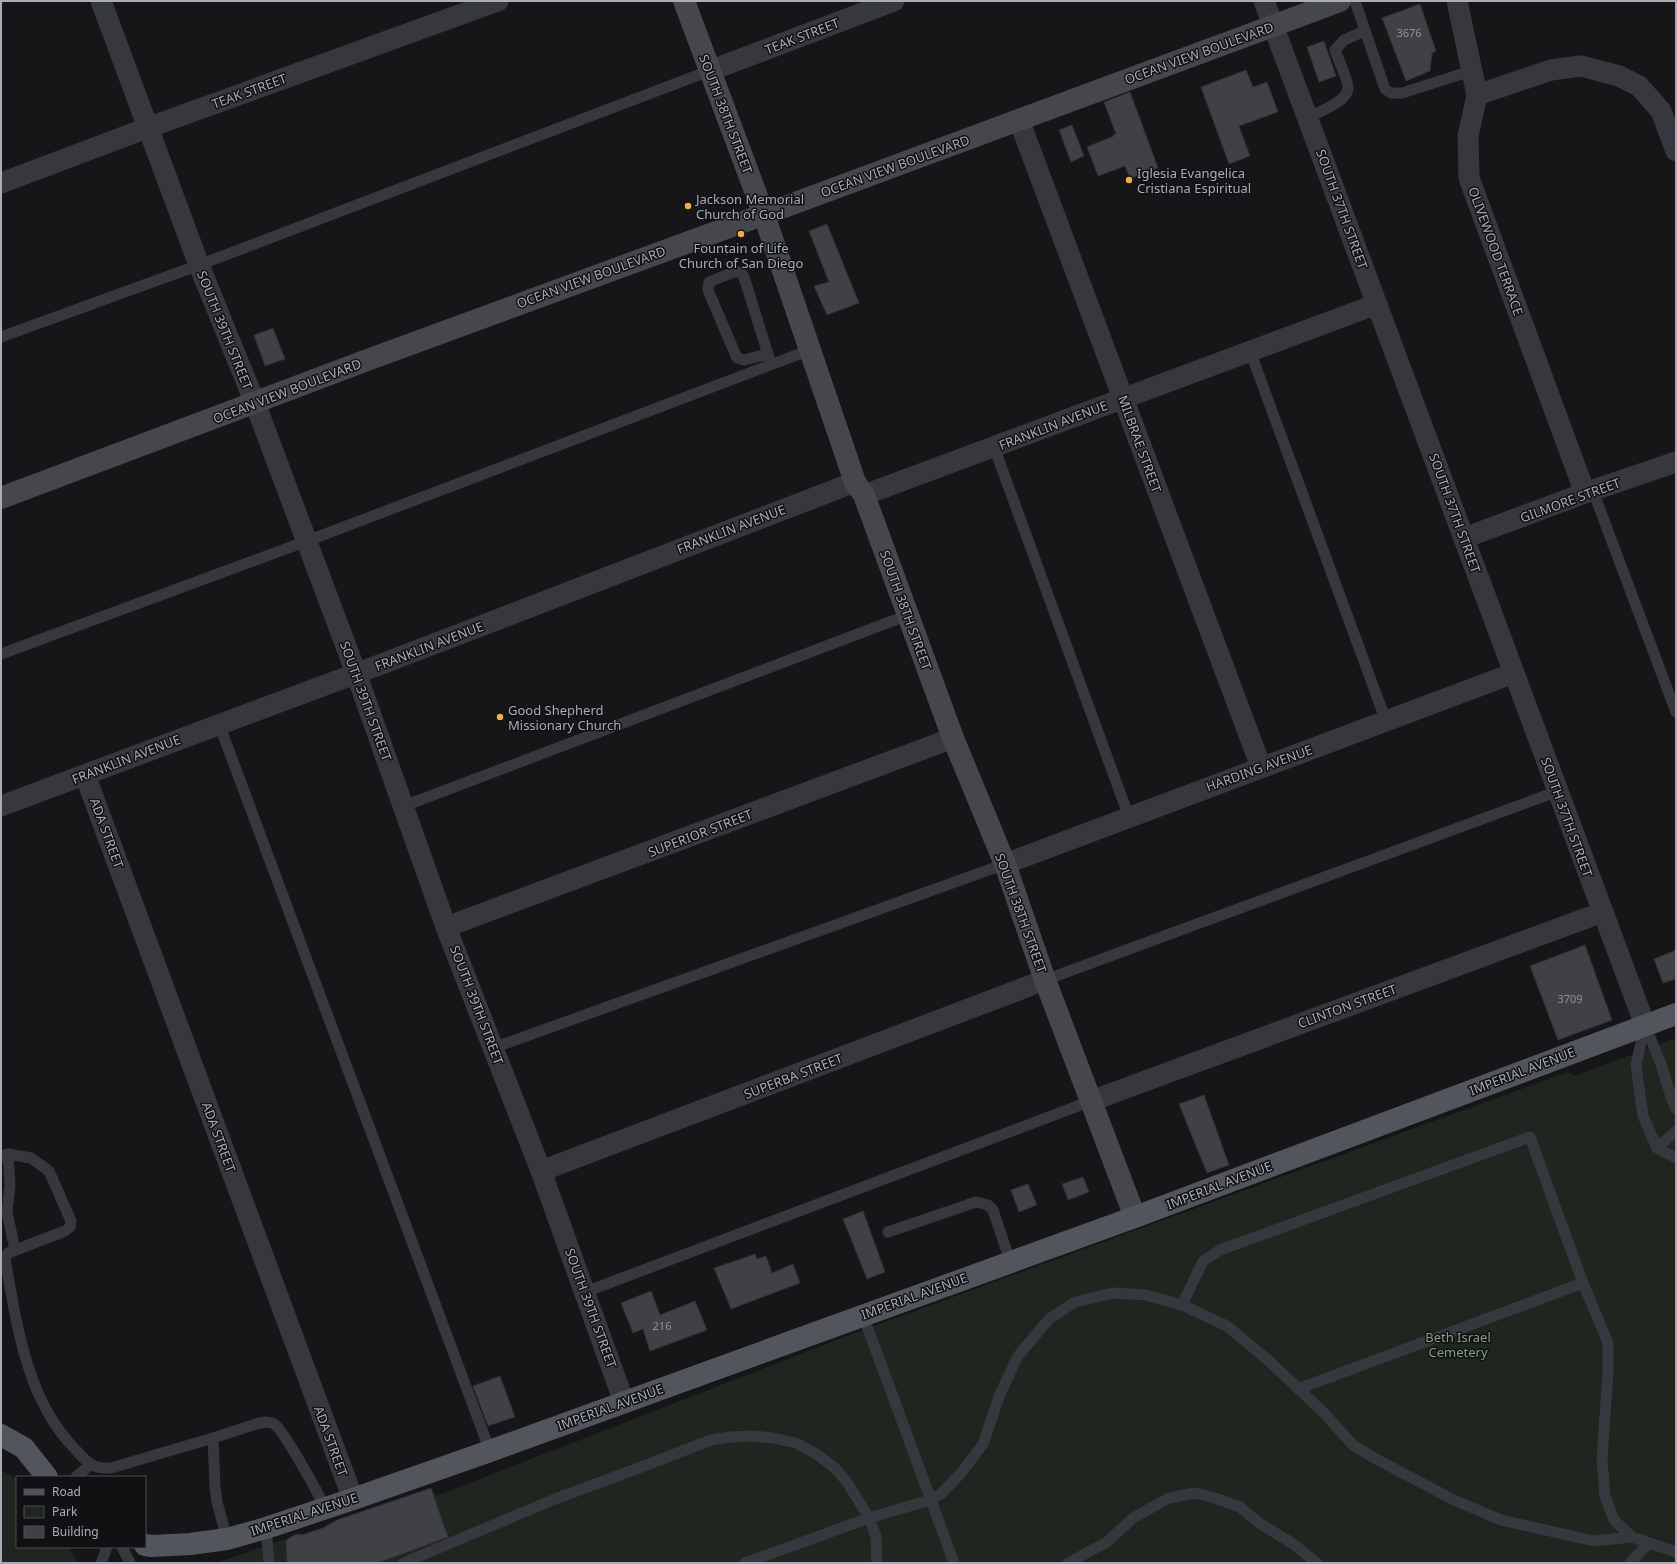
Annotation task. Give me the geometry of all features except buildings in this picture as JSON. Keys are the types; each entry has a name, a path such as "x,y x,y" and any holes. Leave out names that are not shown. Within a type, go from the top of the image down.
{"main road":[{"name":"SOUTH 38TH STREET","path":"684,1 764,215 810,350 860,489 953,738 1005,864 1045,980 1135,1217"},
{"name":"OCEAN VIEW BOULEVARD","path":"1,498 369,359 764,215 1340,1"},
{"name":"IMPERIAL AVENUE","path":"146,1545 190,1544 227,1539 266,1528 353,1499 490,1451 1010,1261 1135,1217 1676,1014"},
{"path":"1,1435 24,1448 46,1476"}],"street":[{"name":"SOUTH 39TH STREET","path":"101,1 199,265 255,403 356,673 446,927 541,1171 624,1402"},
{"name":"TEAK STREET","path":"1,183 498,1"},
{"name":"TEAK STREET","path":"709,71 894,1"},
{"name":"SOUTH 37TH STREET","path":"1264,1 1645,1025"},
{"name":"OLIVEWOOD TERRACE","path":"1457,1 1476,96 1468,136 1469,178 1589,492"},
{"path":"1476,96 1551,70 1581,66 1619,76 1639,86 1661,111 1676,151"},
{"name":"MILBRAE STREET","path":"1019,120 1261,767"},
{"name":"FRANKLIN AVENUE","path":"1,806 356,673 860,489 994,447 1377,304"},
{"name":"GILMORE STREET","path":"1464,538 1676,462"},
{"name":"HARDING AVENUE","path":"1005,864 1514,673"},
{"name":"SUPERIOR STREET","path":"446,927 953,738"},
{"name":"ADA STREET","path":"85,775 353,1499"},
{"name":"CLINTON STREET","path":"1091,1101 1603,912"},
{"name":"SUPERBA STREET","path":"541,1171 1045,980"}],"lane":[{"path":"1355,1 1385,89 1390,93 1402,93 1472,71"},
{"path":"1307,118 1339,102 1347,95 1349,87 1335,50 1344,40 1365,31"},
{"path":"1,337 199,265 709,71"},
{"path":"734,272 740,272 744,277 770,359 744,360 737,358 708,290 709,282 734,272"},
{"path":"1,654 306,541 770,359 810,350"},
{"path":"1250,351 1386,721"},
{"path":"994,447 1128,818"},
{"path":"1589,492 1676,712"},
{"path":"404,806 908,616"},
{"path":"219,724 490,1451"},
{"path":"1045,980 1558,791"},
{"path":"493,1048 1005,864"},
{"path":"1645,1025 1661,1064 1676,1109"},
{"path":"1645,1025 1636,1065 1643,1116 1657,1148 1676,1158"},
{"path":"585,1292 1091,1101"},
{"path":"1657,1148 1676,1131"},
{"path":"1182,1305 1203,1260 1220,1250 1530,1137 1583,1283 1608,1343 1608,1371 1602,1460 1606,1496 1614,1520 1632,1537 1676,1552"},
{"path":"15,1250 7,1212 10,1186 4,1155 31,1158 49,1171 71,1221 70,1227 66,1231 8,1253 5,1259 20,1340 31,1375 52,1421 68,1442 90,1465 97,1468 111,1468 266,1422 275,1424 284,1436 326,1508"},
{"path":"888,1232 976,1202 988,1205 992,1210 1010,1261"},
{"path":"1298,1389 1583,1283"},
{"path":"746,1563 869,1518 930,1500 941,1494 961,1473 983,1444 1000,1394 1018,1356 1049,1319 1075,1302 1113,1293 1146,1295 1182,1305 1227,1326 1269,1361 1323,1412 1353,1445 1374,1458 1454,1500 1501,1520 1594,1542 1632,1537"},
{"path":"863,1315 954,1563"},
{"path":"403,1563 555,1499 711,1440 731,1437 773,1438 796,1443 816,1454 835,1468 847,1482 869,1518 876,1536 877,1563"},
{"path":"213,1438 217,1502 227,1539"},
{"path":"77,1476 90,1465"},
{"path":"1068,1563 1107,1542 1133,1518 1170,1498 1195,1493 1240,1507 1259,1523 1292,1543 1317,1563"},
{"path":"266,1528 269,1563"},
{"path":"1630,1563 1649,1543"},
{"path":"101,1563 107,1548"},
{"path":"122,1548 130,1563"}],"green space":[{"name":"Beth Israel Cemetery","path":"1676,1038 1676,1563 216,1563 279,1541 326,1527 432,1488 436,1496 852,1334 1568,1072 1575,1076"},
{"path":"1,1470 16,1478 16,1548 70,1548 78,1563 1,1563"}],"place":[{"name":"Iglesia Evangelica Cristiana Espiritual","path":"1129,180"},
{"name":"Jackson Memorial Church of God","path":"688,206"},
{"name":"Fountain of Life Church of San Diego","path":"741,234"},
{"name":"Good Shepherd Missionary Church","path":"500,717"}]}
